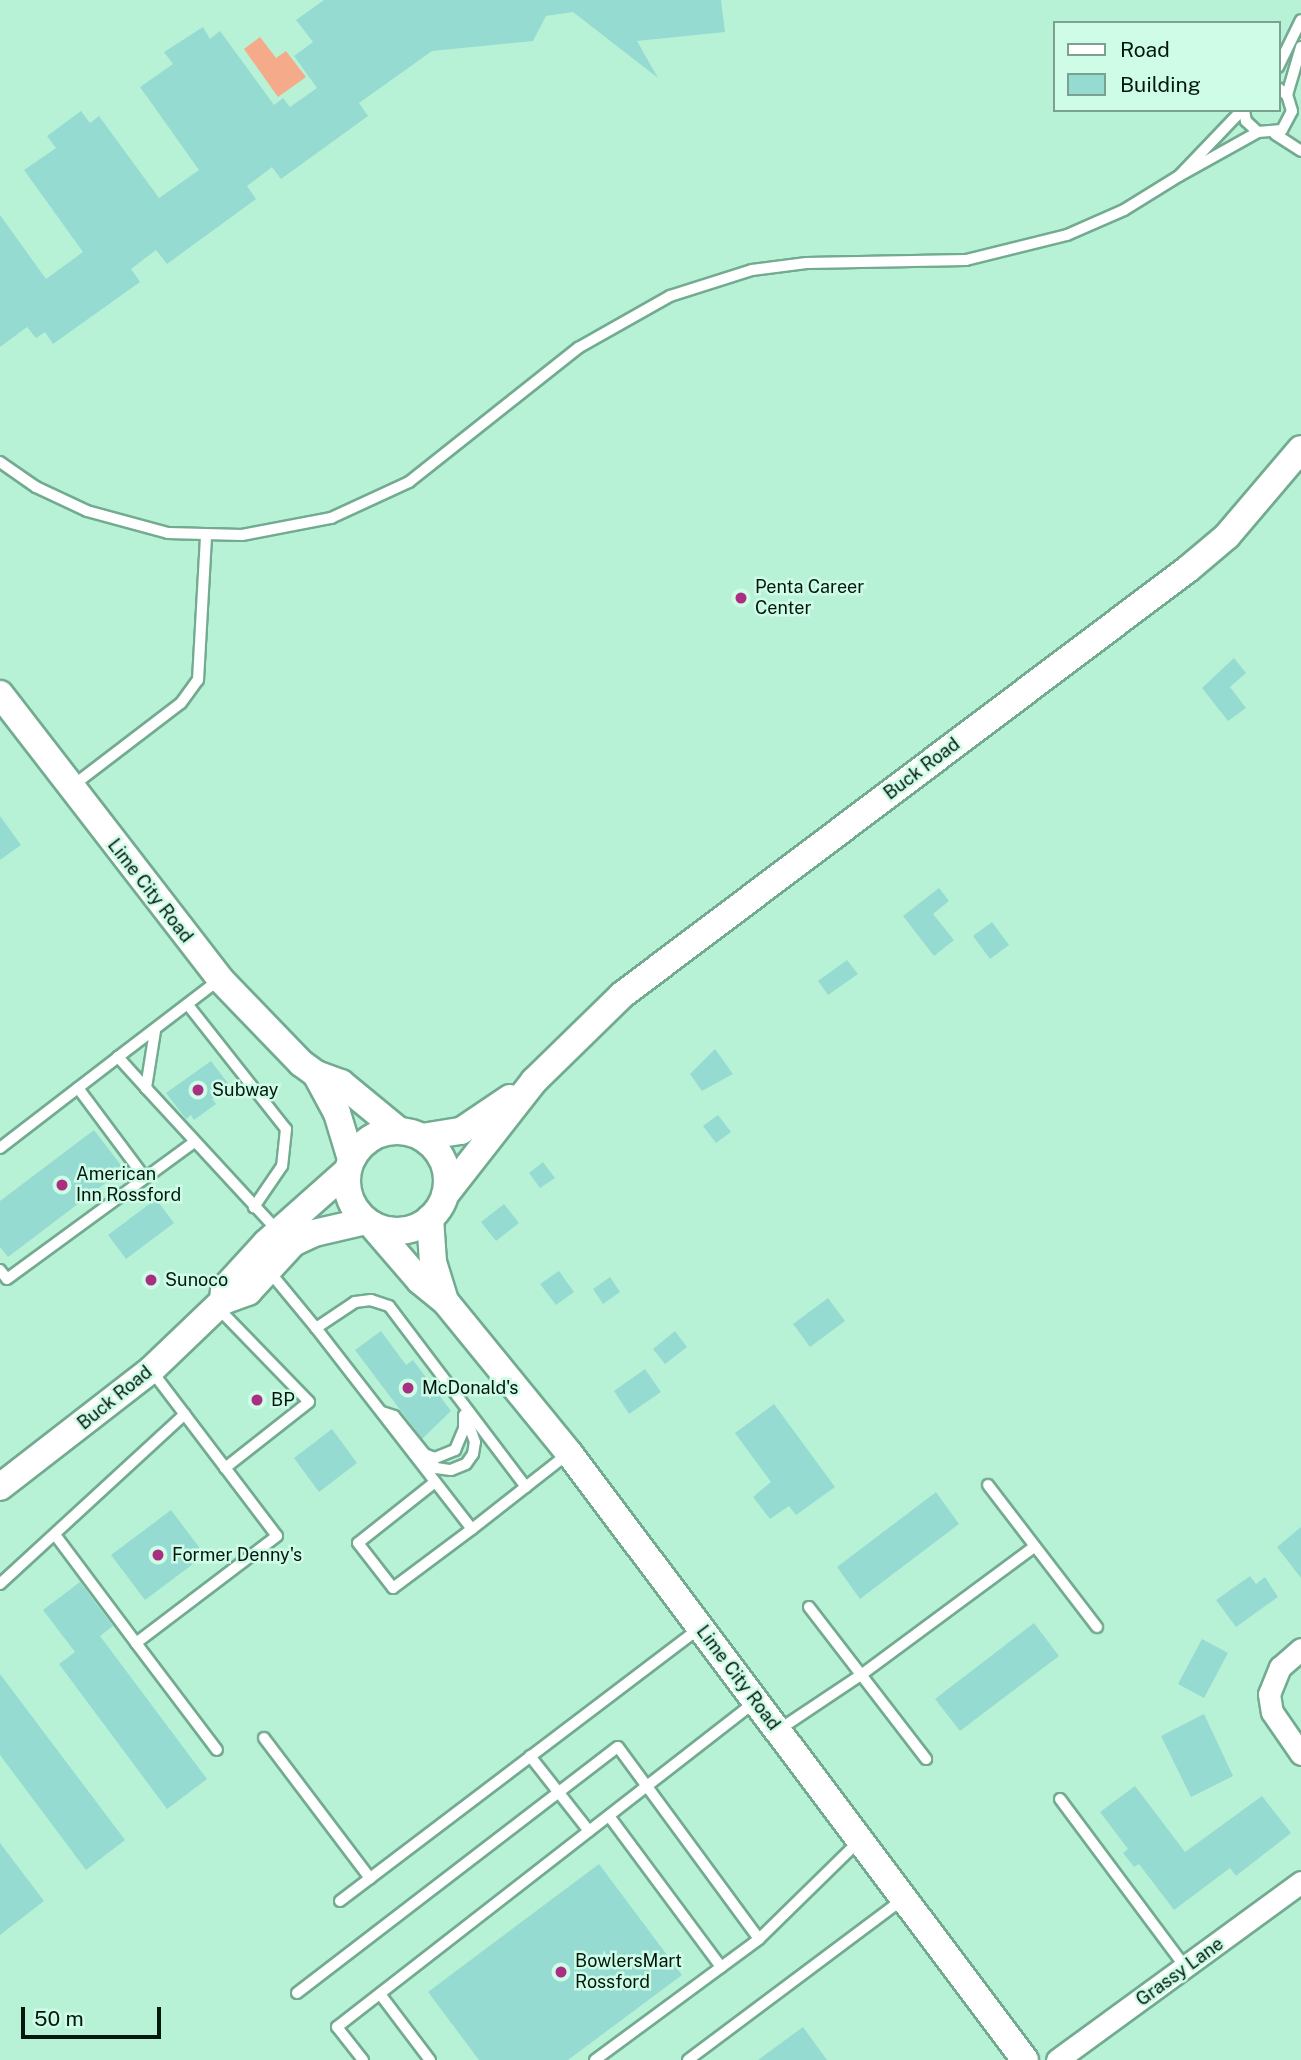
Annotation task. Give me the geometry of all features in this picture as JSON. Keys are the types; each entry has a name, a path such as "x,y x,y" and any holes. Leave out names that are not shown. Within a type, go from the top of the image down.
{"street":[{"name":"Buck Road","path":"445,1195 534,1081 622,995 1209,552 1301,449"},
{"name":"Lime City Road","path":"0,694 220,979 316,1074 337,1113 349,1165"},
{"name":"Lime City Road","path":"316,1074 341,1083 410,1134"},
{"name":"Buck Road","path":"410,1134 461,1131 534,1081"},
{"path":"410,1134 443,1161 445,1195 430,1219 397,1231 369,1223 350,1201 349,1165 375,1135 410,1134"},
{"name":"Buck Road","path":"220,1304 223,1289 349,1165"},
{"name":"Lime City Road","path":"430,1219 433,1262 445,1301"},
{"name":"Buck Road","path":"0,1487 150,1370 220,1304 248,1292 267,1268 293,1243 314,1233 369,1223"},
{"name":"Lime City Road","path":"369,1223 420,1282 445,1301 569,1452 1025,2060"},
{"path":"1301,1649 1280,1667 1269,1693 1272,1712 1301,1754"},
{"name":"Grassy Lane","path":"1057,2060 1301,1882"}],"lane":[{"path":"1280,63 1301,20"},
{"path":"1301,47 1283,92 1292,111 1301,121"},
{"path":"1275,134 1286,127 1292,111"},
{"path":"1179,176 1241,112"},
{"path":"1244,112 1247,121 1258,132"},
{"path":"0,462 36,487 87,511 146,528 206,536 300,526 388,494 425,470 608,328 697,285 752,271 807,263 919,264 1003,254 1096,224 1258,132 1275,134 1301,151"},
{"path":"70,788 181,703 198,680 206,536"},
{"path":"0,1148 220,979"},
{"path":"188,1005 286,1129 282,1166 254,1207"},
{"path":"146,1088 155,1031"},
{"path":"118,1057 193,1143 279,1232"},
{"path":"78,1088 145,1178"},
{"path":"0,1270 7,1279 193,1143"},
{"path":"267,1268 472,1529"},
{"path":"316,1328 355,1301 380,1301 398,1317 526,1487"},
{"path":"220,1304 309,1402 225,1468"},
{"path":"379,1410 394,1416 436,1468 452,1470 466,1464 475,1442 464,1415 401,1332 398,1317"},
{"path":"136,1643 277,1536 150,1370"},
{"path":"0,1584 56,1536 185,1414"},
{"path":"424,1454 435,1458 455,1450 464,1429 464,1415"},
{"path":"435,1482 358,1543 393,1588 569,1452"},
{"path":"988,1485 1097,1627"},
{"path":"56,1536 217,1750"},
{"path":"777,1731 861,1675 1034,1547"},
{"path":"809,1607 926,1759"},
{"path":"340,1901 700,1628"},
{"path":"363,2060 337,2027 755,1702"},
{"path":"264,1738 370,1878"},
{"path":"297,1993 618,1747 649,1785 759,1939"},
{"path":"530,1756 589,1832"},
{"path":"1060,1799 1186,1968"},
{"path":"609,1816 721,1966"},
{"path":"595,2060 759,1939 860,1840"},
{"path":"688,2060 903,1899"},
{"path":"380,1994 430,2060"}],"shaded area":[{"path":"260,37 276,58 286,51 306,77 278,97 244,49"}],"building":[{"path":"324,0 721,0 725,32 637,41 658,78 573,12 546,16 533,41 432,51 359,103 368,116 281,179 272,167 247,186 256,199 167,264 156,250 131,269 140,282 53,344 45,332 36,338 27,327 0,347 0,215 46,279 83,252 24,170 56,148 47,136 81,111 90,123 99,116 159,198 199,170 140,87 173,64 164,52 203,27 210,39 220,31 274,105 283,98 290,107 317,88 294,56 313,42 296,20"},
{"path":"1234,658 1246,673 1230,687 1246,708 1228,721 1202,688"},
{"path":"0,816 21,845 0,860"},
{"path":"939,888 949,901 933,914 954,940 934,956 903,916"},
{"path":"992,922 1009,945 990,959 973,936"},
{"path":"847,960 858,974 828,995 818,981"},
{"path":"715,1049 733,1074 702,1091 690,1074"},
{"name":"Subway","path":"211,1061 230,1086 212,1099 216,1104 194,1120 191,1115 186,1119 166,1093"},
{"path":"718,1115 731,1132 716,1143 703,1126"},
{"name":"American Inn Rossford","path":"94,1130 124,1169 8,1257 0,1247 0,1201"},
{"path":"543,1162 555,1178 540,1188 529,1173"},
{"path":"156,1199 174,1223 126,1259 108,1235"},
{"path":"504,1204 519,1223 496,1241 481,1222"},
{"path":"559,1271 574,1292 556,1305 540,1284"},
{"path":"610,1277 620,1292 603,1304 593,1289"},
{"path":"828,1298 845,1321 810,1347 793,1324"},
{"name":"McDonald's","path":"381,1331 406,1365 413,1360 451,1411 422,1439 355,1350"},
{"path":"675,1331 687,1347 665,1364 653,1349"},
{"path":"645,1369 661,1392 629,1414 614,1391"},
{"path":"774,1404 835,1487 796,1515 789,1506 770,1519 753,1497 771,1482 735,1433"},
{"path":"332,1429 357,1463 319,1492 294,1458"},
{"path":"936,1492 959,1524 860,1599 837,1567"},
{"name":"Former Denny's","path":"171,1510 205,1555 145,1600 111,1555"},
{"path":"1301,1527 1301,1578 1277,1547"},
{"path":"1250,1576 1256,1584 1265,1577 1278,1597 1236,1627 1216,1600"},
{"path":"80,1582 113,1626 100,1636 207,1779 167,1809 59,1664 75,1652 43,1610"},
{"path":"1034,1623 1059,1656 960,1731 935,1699"},
{"path":"1202,1639 1228,1653 1204,1698 1178,1684"},
{"path":"0,1674 125,1840 86,1870 0,1755"},
{"path":"1204,1714 1233,1776 1191,1797 1161,1736"},
{"path":"1135,1786 1185,1852 1262,1796 1291,1833 1236,1876 1230,1868 1174,1910 1139,1864 1134,1867 1123,1853 1128,1849 1100,1812"},
{"path":"0,1843 44,1901 0,1935"},
{"path":"599,1864 682,1975 568,2060 479,2060 428,1992"},
{"path":"803,2027 827,2060 758,2060"}],"place":[{"name":"Penta Career Center","path":"741,598"},
{"name":"Subway","path":"198,1090"},
{"name":"American Inn Rossford","path":"62,1185"},
{"name":"Sunoco","path":"151,1280"},
{"name":"McDonald's","path":"408,1388"},
{"name":"BP","path":"257,1400"},
{"name":"Former Denny's","path":"158,1555"},
{"name":"BowlersMart Rossford","path":"561,1972"}]}
